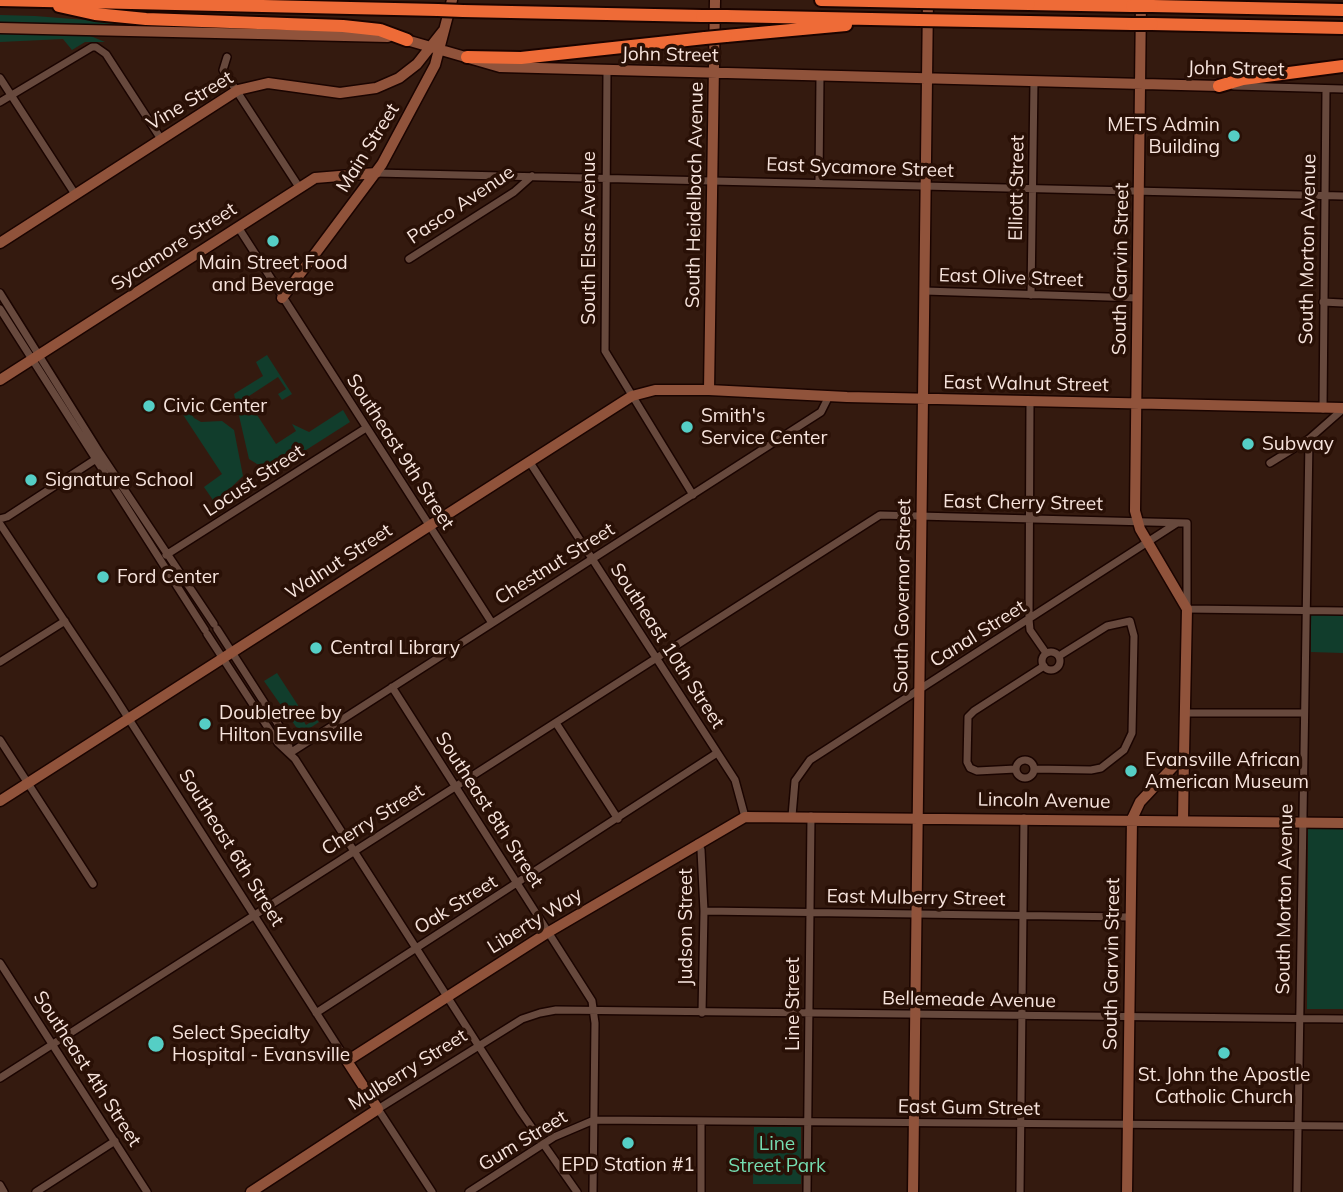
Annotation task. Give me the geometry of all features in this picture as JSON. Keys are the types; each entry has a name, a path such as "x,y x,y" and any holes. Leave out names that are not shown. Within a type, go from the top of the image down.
{"highway":[{"path":"0,0 1343,28"},
{"path":"821,0 1029,5 1142,4 1343,10"},
{"path":"38,1 88,13 146,19 343,26 380,30 407,40"},
{"path":"467,57 521,58 912,19"},
{"path":"1219,86 1243,79 1343,66"}],"main road":[{"name":"Main Street","path":"282,298 376,173 422,92 441,50 443,30 452,0"},
{"name":"South Heidelbach Avenue","path":"709,390 715,0"},
{"name":"South Governor Street","path":"913,1192 928,79 924,1"},
{"name":"South Garvin Street","path":"1142,4 1136,404 1137,521 1187,609"},
{"name":"John Street","path":"0,29 379,36 407,40 500,67 1219,86"},
{"name":"Vine Street","path":"0,243 236,91 255,85 284,83 340,93 365,91 406,73 443,30"},
{"name":"Sycamore Street","path":"0,380 315,178 376,173"},
{"name":"Walnut Street","path":"0,801 632,396 655,390 709,390"},
{"name":"East Walnut Street","path":"709,390 924,399 1343,409"},
{"path":"1183,821 1187,609"},
{"path":"1132,820 1140,802 1184,755"},
{"name":"Lincoln Avenue","path":"745,817 1343,823"},
{"name":"Liberty Way","path":"347,1061 550,933 745,817"},
{"name":"South Garvin Street","path":"1127,1192 1132,820"},
{"name":"Southeast 6th Street","path":"347,1061 378,1109"},
{"name":"Mulberry Street","path":"251,1192 378,1109"}],"street":[{"path":"0,102 92,47 106,54 161,139"},
{"path":"227,57 223,70 299,187"},
{"name":"South Elsas Avenue","path":"607,71 605,351 693,495"},
{"path":"819,183 820,76"},
{"path":"0,78 75,194"},
{"name":"Elliott Street","path":"1031,295 1034,82"},
{"name":"John Street","path":"1219,86 1343,89"},
{"name":"South Morton Avenue","path":"1323,409 1326,90"},
{"name":"East Sycamore Street","path":"376,173 1343,196"},
{"name":"Pasco Avenue","path":"409,260 514,192 532,176"},
{"name":"Southeast 9th Street","path":"238,227 492,623"},
{"name":"East Olive Street","path":"925,291 1138,298"},
{"path":"0,293 95,462 222,659 278,743 290,753 543,1144 577,1192"},
{"path":"1323,302 1343,303"},
{"path":"0,309 169,553 287,738 290,753"},
{"name":"Chestnut Street","path":"290,753 821,412 829,396"},
{"path":"1030,401 1029,619 1030,630 1046,653"},
{"path":"1270,463 1309,439 1343,409"},
{"name":"Locust Street","path":"159,559 366,428"},
{"name":"South Morton Avenue","path":"1297,1192 1309,439"},
{"path":"0,519 95,462 100,453"},
{"name":"Southeast 10th Street","path":"529,461 717,752 738,787 745,817"},
{"name":"East Cherry Street","path":"762,590 875,517 1178,523"},
{"path":"1178,523 1187,523 1187,609 1343,611"},
{"name":"Canal Street","path":"792,816 795,781 810,760 1178,523"},
{"name":"Southeast 6th Street","path":"0,524 347,1061"},
{"name":"Cherry Street","path":"0,1077 762,590"},
{"path":"0,662 65,621"},
{"path":"1035,769 1101,768 1117,757 1132,733 1134,636 1130,621 1107,626 1059,656"},
{"path":"1053,652 1059,656 1060,663 1056,669 1049,670 1044,666 1042,659 1046,653 1053,652"},
{"path":"1016,769 977,771 970,768 967,762 968,718 974,710 1044,666"},
{"name":"Southeast 8th Street","path":"392,687 592,1001 595,1012 593,1192"},
{"path":"1185,713 1304,713"},
{"path":"556,723 618,819"},
{"path":"0,740 93,884"},
{"name":"Oak Street","path":"316,1013 618,819 717,752"},
{"path":"1025,760 1032,762 1035,769 1032,776 1025,779 1018,776 1016,769 1018,762 1025,760"},
{"name":"Line Street","path":"807,1192 811,816"},
{"path":"1020,1192 1024,818"},
{"name":"Judson Street","path":"698,843 701,850 704,912 702,1013"},
{"name":"East Mulberry Street","path":"704,912 1129,916"},
{"name":"Southeast 4th Street","path":"0,963 147,1192"},
{"name":"Bellemeade Avenue","path":"595,1012 1343,1019"},
{"name":"Mulberry Street","path":"378,1109 522,1019 540,1013 595,1012"},
{"name":"Southeast 6th Street","path":"378,1109 432,1192"},
{"name":"East Gum Street","path":"594,1120 1343,1126"},
{"name":"Gum Street","path":"469,1192 543,1144 580,1124 594,1120"},
{"path":"701,1121 701,1192"},
{"path":"36,1192 115,1141"},
{"path":"0,1185 4,1192"}],"green space":[{"path":"0,15 123,23 122,27 0,24"},
{"path":"0,33 88,35 105,42 85,42 72,50 63,39 0,42"},
{"path":"267,355 292,394 282,400 278,394 286,389 278,377 246,398 276,444 296,431 292,424 309,432 343,410 350,422 281,466 257,464 249,459 234,394 263,376 256,362"},
{"path":"182,401 194,418 201,422 222,421 234,430 243,476 215,503 204,487 222,474 176,404"},
{"path":"1311,615 1343,615 1343,653 1311,652"},
{"path":"277,673 303,713 300,715 306,725 316,719 319,722 301,734 264,681"},
{"path":"1308,829 1343,829 1343,1009 1307,1009"},
{"name":"Line Street Park","path":"754,1127 801,1127 801,1184 753,1184"}],"place":[{"name":"METS Admin Building","path":"1234,136"},
{"name":"Main Street Food and Beverage","path":"273,241"},
{"name":"Civic Center","path":"149,406"},
{"name":"Smith's Service Center","path":"687,427"},
{"name":"Subway","path":"1248,444"},
{"name":"Signature School","path":"31,480"},
{"name":"Ford Center","path":"103,577"},
{"name":"Central Library","path":"316,648"},
{"name":"Doubletree by Hilton Evansville","path":"205,724"},
{"name":"Evansville African American Museum","path":"1131,771"},
{"name":"Select Specialty Hospital - Evansville","path":"156,1044"},
{"name":"St. John the Apostle Catholic Church","path":"1224,1053"},
{"name":"EPD Station #1","path":"628,1143"}]}
